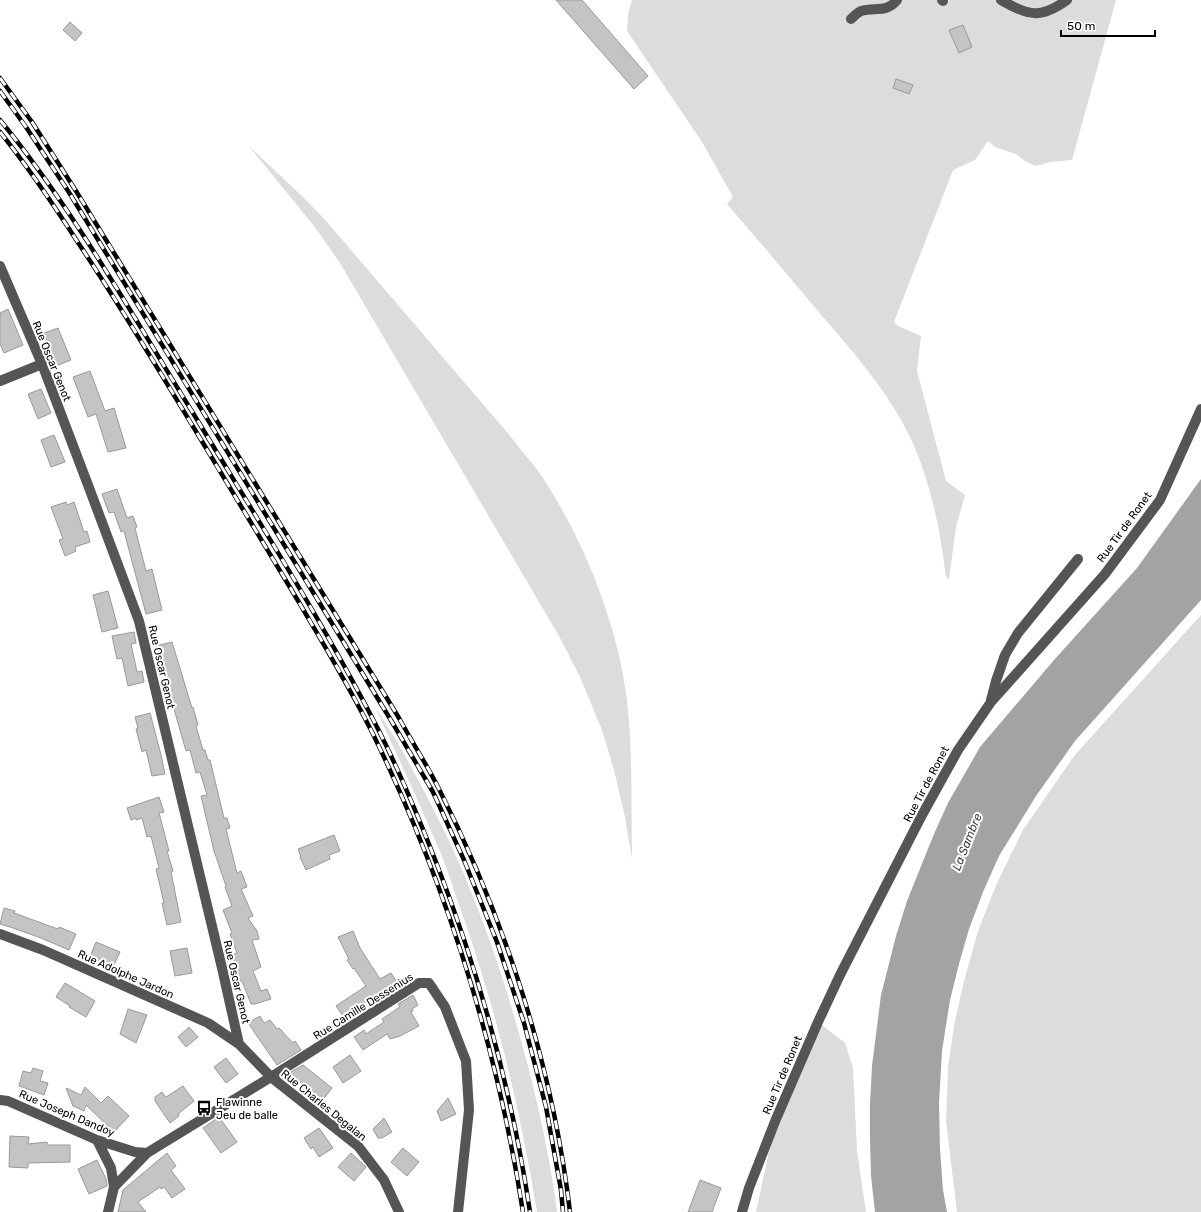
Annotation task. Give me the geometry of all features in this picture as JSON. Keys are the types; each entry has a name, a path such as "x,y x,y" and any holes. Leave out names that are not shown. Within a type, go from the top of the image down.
{"street":[{"path":"851,19 860,12 891,6 897,0"},
{"path":"1001,0 1030,13 1040,14 1067,0"},
{"name":"Rue Oscar Genot","path":"0,266 42,364 139,621 219,954 239,1044"},
{"path":"0,381 42,364"},
{"name":"Rue Tir de Ronet","path":"742,1212 776,1119 818,1022 840,975 940,781 958,750 991,702 1105,574 1160,500 1201,409"},
{"path":"991,702 996,681 1005,655 1018,633 1078,559"},
{"name":"Rue Adolphe Jardon","path":"0,934 43,950 208,1023 239,1044"},
{"name":"Rue Camille Dessenius","path":"271,1077 419,983 428,983 445,1007 466,1061 469,1110 458,1212"},
{"path":"114,1187 148,1153 271,1077 239,1044"},
{"name":"Rue Charles Degalan","path":"271,1077 358,1146 384,1180 399,1212"},
{"name":"Rue Joseph Dandoy","path":"0,1100 8,1101 97,1140 135,1152 148,1153"},
{"path":"97,1140 111,1168 114,1187 108,1212"}],"shaded area":[{"path":"632,0 1116,0 1072,160 1050,162 1036,166 1025,161 1016,154 995,147 988,141 975,160 953,170 894,322 898,326 921,336 917,371 946,481 965,495 956,527 949,579 946,577 938,523 924,471 902,421 871,374 727,204 733,197 702,142 627,31 628,14"},
{"path":"248,145 327,222 511,437 536,468 568,520 595,579 606,610 622,671 629,721 632,859 625,817 614,770 602,730 580,677 559,636 340,263 314,226"},
{"path":"1201,615 1201,1212 957,1212 946,1121 948,1068 954,1026 963,985 978,931 997,883 1023,830 1074,756"},
{"path":"374,705 401,748 442,825 467,880 490,940 510,1003 537,1102 552,1175 557,1212 537,1212 523,1134 505,1057 484,980 441,854"},
{"path":"818,1022 845,1043 853,1068 857,1151 866,1212 756,1212 776,1119"}],"water":[{"name":"La Sambre","path":"1201,479 1201,600 1075,741 1036,796 999,856 969,929 950,1000 942,1051 939,1103 940,1149 943,1190 947,1212 875,1212 871,1176 870,1104 872,1066 881,995 896,936 907,901 934,834 948,803 980,747 1054,660 1137,568"}],"building":[{"path":"556,0 582,0 648,76 634,89"},
{"path":"70,22 82,33 75,41 63,30"},
{"path":"963,25 972,47 959,53 949,30"},
{"path":"896,79 913,85 909,94 893,88"},
{"path":"8,309 23,345 4,353 0,344 0,313"},
{"path":"58,328 71,360 56,366 44,333"},
{"path":"90,371 105,411 114,408 126,448 108,452 96,414 88,417 73,377"},
{"path":"41,389 51,413 38,419 28,394"},
{"path":"54,435 65,462 51,467 41,440"},
{"path":"117,489 127,518 133,516 137,527 135,528 146,571 152,569 162,610 146,614 124,531 121,532 114,512 109,513 102,494"},
{"path":"66,502 67,505 74,502 84,532 87,531 90,542 75,547 76,551 65,556 59,540 63,539 51,507"},
{"path":"108,591 118,628 102,632 93,595"},
{"path":"134,632 136,643 131,644 137,672 142,671 144,682 128,686 122,658 117,659 112,636"},
{"path":"172,642 192,708 193,707 198,725 196,726 203,750 205,750 208,760 210,760 224,818 227,818 230,828 226,829 237,873 241,871 247,887 241,889 253,916 248,918 257,931 259,939 252,940 261,967 253,971 261,991 267,989 271,999 255,1004 251,1004 242,981 241,982 235,970 231,955 237,953 230,934 232,933 223,910 232,906 214,851 201,796 207,795 200,772 196,773 190,750 186,751 156,646"},
{"path":"150,713 165,774 152,776 146,750 142,752 136,729 138,728 135,717"},
{"path":"159,797 164,812 159,813 169,851 167,851 173,871 171,872 181,922 167,925 162,903 164,903 156,869 159,868 151,836 147,837 142,818 131,820 127,808"},
{"path":"334,835 340,851 329,855 330,859 306,870 298,849"},
{"path":"4,908 58,929 59,927 76,934 69,950 41,938 0,924"},
{"path":"353,931 360,948 380,979 391,973 400,987 390,993 387,988 343,1016 336,1006 366,986 347,960 349,959 338,937"},
{"path":"96,942 120,952 112,969 89,959"},
{"path":"187,948 192,973 175,976 170,951"},
{"path":"65,983 95,1001 86,1017 56,997"},
{"path":"413,995 418,1005 412,1009 413,1011 411,1012 419,1026 400,1036 390,1039 387,1034 363,1050 354,1037 364,1030 366,1034 384,1022 382,1019 400,1007 398,1004"},
{"path":"128,1009 147,1015 136,1043 120,1034"},
{"path":"260,1016 264,1023 270,1020 277,1029 279,1028 293,1043 295,1041 301,1050 277,1065 248,1023"},
{"path":"189,1027 198,1037 186,1047 178,1037"},
{"path":"350,1055 361,1071 343,1083 333,1067"},
{"path":"226,1058 238,1074 226,1083 214,1067"},
{"path":"303,1065 332,1088 322,1101 289,1073"},
{"path":"33,1068 43,1071 40,1081 48,1083 44,1095 19,1086 23,1071 31,1073"},
{"path":"183,1086 194,1101 178,1114 179,1116 170,1123 155,1101 155,1097 162,1092 166,1097"},
{"path":"85,1087 101,1103 108,1096 129,1116 114,1132 86,1105 84,1111 73,1106 66,1088 81,1095"},
{"path":"448,1098 456,1114 441,1121 437,1111"},
{"path":"219,1117 237,1142 221,1153 203,1128"},
{"path":"384,1118 392,1132 382,1138 378,1138 373,1129"},
{"path":"319,1128 333,1148 319,1157 313,1147 311,1149 304,1138"},
{"path":"10,1136 29,1137 28,1144 47,1142 48,1145 70,1145 70,1162 28,1163 28,1168 9,1167"},
{"path":"403,1148 419,1162 407,1176 391,1162"},
{"path":"167,1153 176,1166 171,1170 185,1189 172,1198 164,1187 161,1189 160,1187 138,1202 146,1212 118,1212 123,1190"},
{"path":"351,1153 366,1167 354,1181 338,1167"},
{"path":"97,1160 106,1179 107,1186 89,1194 78,1169"},
{"path":"700,1180 721,1188 712,1212 688,1212"}],"railway":[{"path":"0,78 32,122 76,191 430,771 463,839 485,890 523,995 552,1103 570,1212"},
{"path":"0,91 26,127 70,194 392,722 433,792 464,860 497,942 524,1023 546,1107 561,1190 563,1212"},
{"path":"0,120 27,154 78,226 125,301 311,608 356,687 385,743 408,793 436,862 467,947 493,1034 504,1078 523,1167 530,1212"},
{"path":"0,132 59,213 141,341 274,560 345,681 372,732 399,789 423,847 466,966 499,1088 523,1212"}],"place":[{"name":"Flawinne Jeu de balle","path":"204,1108"}]}
